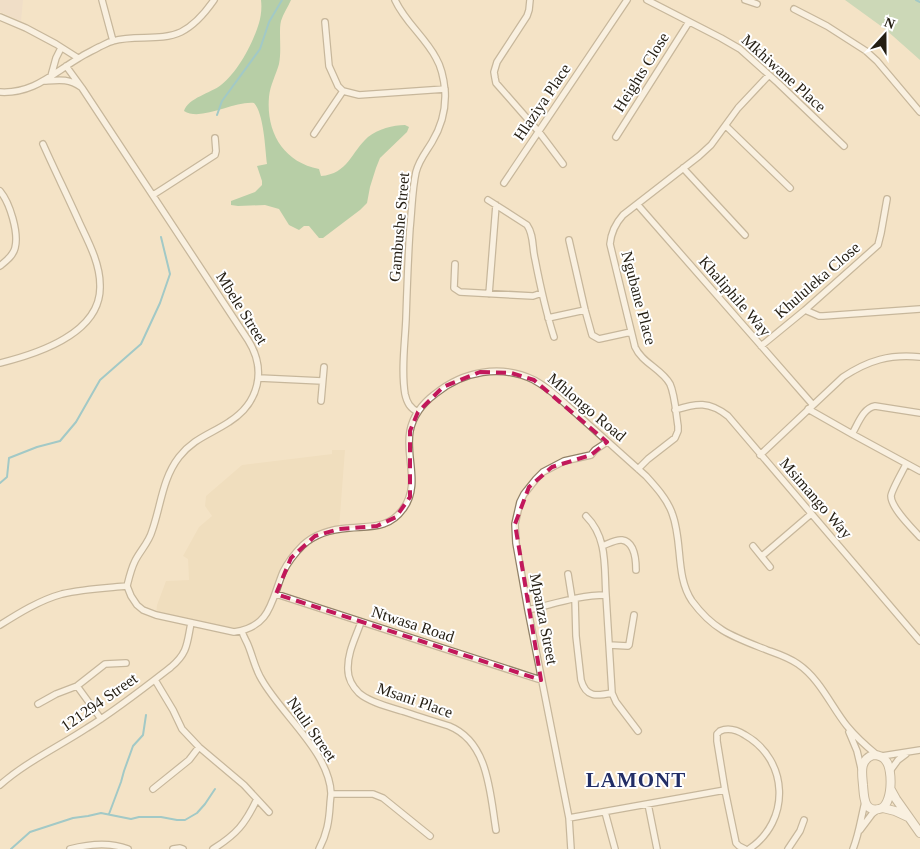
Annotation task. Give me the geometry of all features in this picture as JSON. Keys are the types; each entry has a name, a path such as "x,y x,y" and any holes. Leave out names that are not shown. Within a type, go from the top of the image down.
{"street":[{"path":"102,0 113,41"},
{"path":"44,82 78,58 113,41 169,36 180,32 200,18 214,0"},
{"name":"Gambushe Street","path":"395,0 405,17 437,59 445,89 444,109 436,135 416,170 412,194 404,379 408,403 412,409 418,412"},
{"path":"530,0 527,16 497,62 495,78 500,87 539,132 563,164"},
{"name":"Hlaziya Place","path":"504,183 627,0"},
{"name":"Mkhiwane Place","path":"647,0 740,49 844,146"},
{"path":"745,0 756,4"},
{"path":"794,9 827,26 866,51 920,112"},
{"path":"1,20 34,32 78,58"},
{"path":"325,22 329,66 338,86 343,90 359,95 445,89"},
{"name":"Heights Close","path":"616,137 689,22"},
{"path":"51,76 61,48"},
{"name":"Mbele Street","path":"66,66 252,347 257,360 259,378"},
{"name":"Ngubane Place","path":"638,469 648,458 674,438 678,431 670,385 637,352 610,244 612,232 623,215 711,145 738,108 769,75"},
{"path":"0,92 18,92 44,82 64,80 77,84 82,88"},
{"path":"314,134 343,90"},
{"path":"726,126 790,188"},
{"path":"152,195 215,155 215,138"},
{"path":"0,363 29,355 56,343 76,331 91,316 98,300 100,287 99,273 95,259 43,144"},
{"path":"683,168 745,235"},
{"path":"0,191 9,205 16,238 12,255 0,266"},
{"name":"Khululeka Close","path":"761,346 805,310 878,245 887,199"},
{"path":"488,200 527,225 531,230 534,256 554,337"},
{"name":"Khaliphile Way","path":"638,204 761,346 810,407 852,434 920,471"},
{"path":"489,294 496,205"},
{"path":"569,240 592,335 597,338 631,332"},
{"path":"455,264 454,288 465,293 533,296 542,293"},
{"path":"805,310 818,316 823,316 920,309"},
{"path":"548,318 585,310"},
{"path":"760,455 843,377 857,368 882,358 894,356 920,357"},
{"path":"320,401 324,367"},
{"name":"Mhlongo Road","path":"242,631 255,625 264,617 271,607 291,558 304,544 315,536 339,529 377,526 386,523 396,517 404,508 410,497 412,484 410,431 418,412 425,403 443,387 469,374 494,371 511,373 534,380 548,389 657,488 672,512 684,584 688,594 701,612 717,627 728,634 788,658 798,664 821,688 846,725 859,740 879,756"},
{"path":"242,631 234,632 190,623 143,610 131,596 127,586 130,574 135,561 152,533 163,490 172,468 180,456 196,441 227,424 244,409 255,391 259,378 322,381"},
{"name":"Msimango Way","path":"675,410 693,404 709,405 728,416 920,641"},
{"path":"852,434 866,410 872,406 920,413"},
{"name":"Mpanza Street","path":"571,849 569,818 541,680 515,533 516,515 520,502 529,487 543,472 564,461 591,455 607,442"},
{"path":"906,464 892,493 892,499 896,509 920,537"},
{"path":"762,556 811,514"},
{"path":"586,516 596,528 602,546 612,694 638,731"},
{"path":"602,546 620,540 629,543 634,554 636,570"},
{"path":"753,546 770,567"},
{"path":"568,574 573,599 583,687 594,695 612,694"},
{"path":"0,625 54,597 78,591 127,586"},
{"name":"Ntwasa Road","path":"276,594 541,680"},
{"path":"528,610 573,599 606,595"},
{"path":"609,645 630,645 634,615"},
{"name":"Msani Place","path":"361,622 351,650 348,668 348,674 354,688 366,699 449,726 469,738 482,760 496,830"},
{"name":"121294 Street","path":"0,785 42,755 101,719 180,660 187,645 190,623"},
{"name":"Ntuli Street","path":"242,631 262,680 320,758 326,772 331,794 329,826 320,849"},
{"path":"38,704 56,694 77,686 105,664 126,663"},
{"path":"155,680 173,710 182,730 244,785 269,812"},
{"path":"77,686 101,719"},
{"name":"Mhlongo Road","path":"846,725 855,744 862,770"},
{"path":"742,849 736,842 716,741 718,732 724,729 730,729 743,734 761,746 771,760 779,779 779,803 775,818 766,833 749,849"},
{"path":"153,789 189,760 199,747"},
{"path":"910,818 895,811 871,808 865,802 862,770 865,759 869,756 920,750"},
{"path":"890,771 898,760 910,752"},
{"path":"853,849 860,830 872,814 888,802 890,771 887,762 879,756"},
{"path":"890,789 919,831"},
{"path":"569,818 725,790"},
{"path":"331,794 373,794 383,798 430,836"},
{"path":"213,849 237,831 248,817 257,800"},
{"path":"860,830 865,802"},
{"path":"648,804 657,849"},
{"path":"605,812 615,849"},
{"path":"788,849 800,831 804,820"},
{"path":"70,849 90,845 112,844 128,849"},
{"path":"173,849 183,849"}],"highlighted area":[{"path":"480,372 511,373 534,380 607,442 591,455 552,467 529,487 515,524 541,680 276,594 291,558 315,536 339,529 377,526 396,517 410,497 410,431 418,412 443,387"}],"shaded area":[{"path":"0,0 23,0 21,21 0,12"},
{"path":"332,450 345,450 339,529 315,536 291,558 271,606 255,625 233,632 156,614 157,605 166,581 189,580 188,559 183,556 199,527 212,516 205,506 206,496 242,465 332,454"}],"green space":[{"path":"261,0 291,0 281,21 280,60 269,97 269,110 270,122 279,143 296,160 319,169 321,176 330,174 343,167 362,143 372,134 391,127 405,125 409,127 407,132 380,158 370,187 367,203 323,238 319,238 309,226 304,226 299,230 289,225 279,209 265,205 231,205 231,201 255,192 262,185 257,166 267,164 262,123 254,103 246,103 208,113 191,114 184,111 186,106 195,99 221,85 239,65 249,48 259,23"},
{"path":"845,0 920,0 920,60 885,29"}],"waterway":[{"path":"217,115 222,101 260,49 269,22 282,0"},
{"path":"916,0 920,2"},
{"path":"0,483 7,477 9,458 37,447 60,441 76,422 100,380 141,344 160,303 170,274 161,237"},
{"path":"109,814 133,746 143,735 146,715"},
{"path":"11,849 30,832 73,818 101,813 131,819 161,817 185,820 197,813 215,789"}],"district":[{"name":"LAMONT","path":"636,780"}]}
